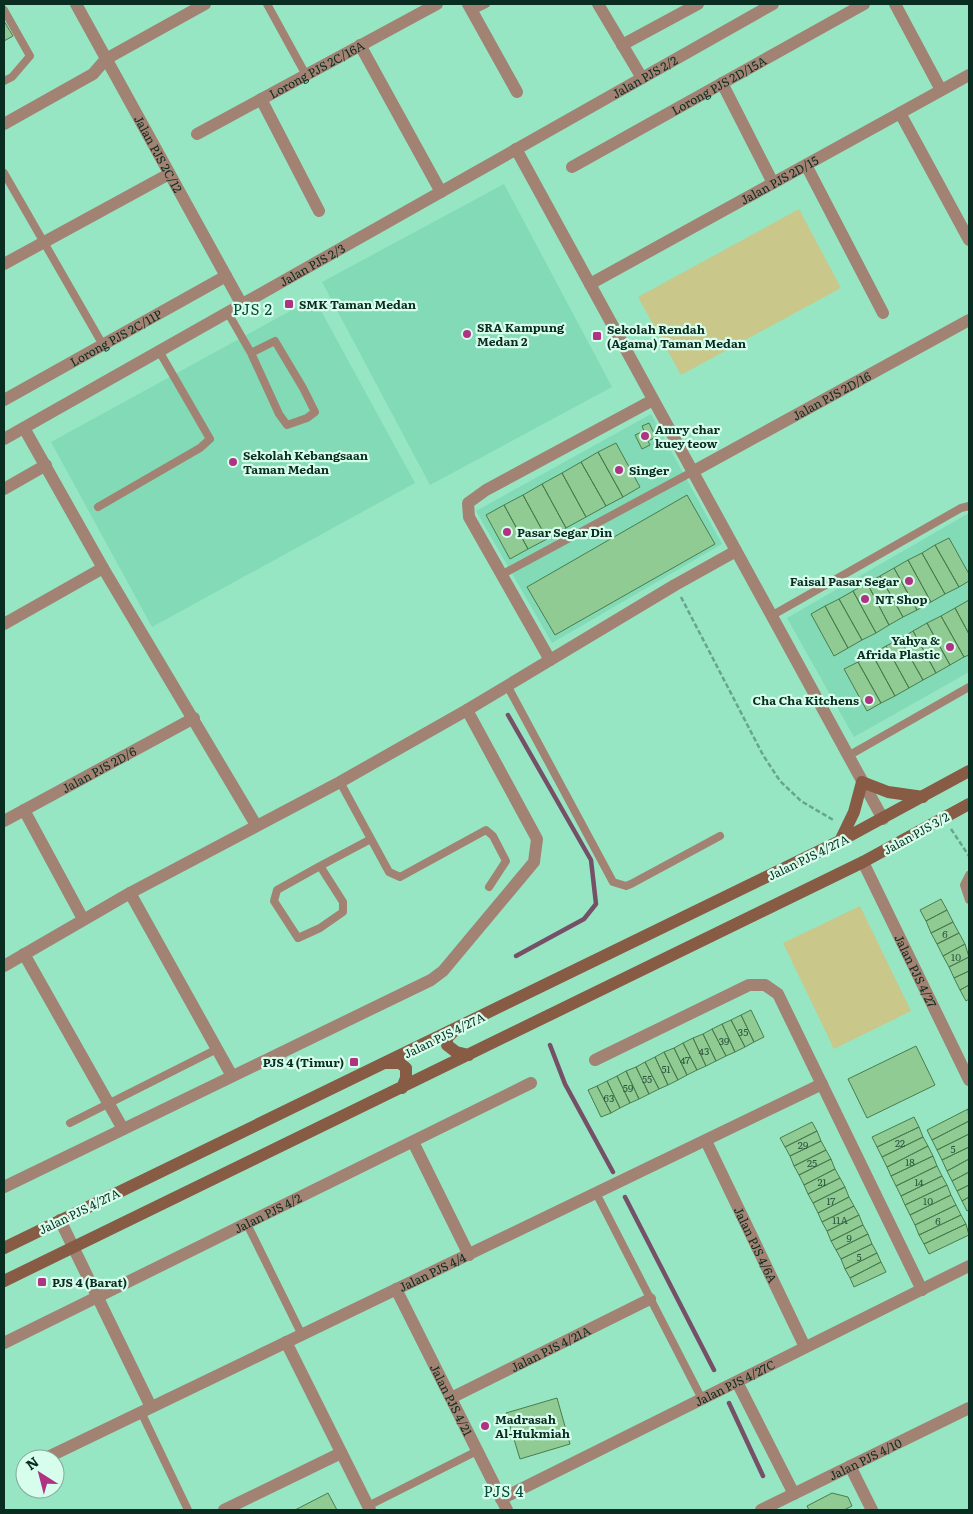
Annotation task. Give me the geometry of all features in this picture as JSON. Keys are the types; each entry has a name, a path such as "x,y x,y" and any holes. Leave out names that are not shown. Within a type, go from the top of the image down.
{"main road":[{"path":"883,819 969,771"},
{"path":"840,841 847,828 862,782 888,792 923,797"},
{"name":"Jalan PJS 3/2","path":"863,862 969,804"},
{"name":"Jalan PJS 4/27A","path":"4,1248 883,819"},
{"path":"4,1281 469,1056 863,862"},
{"path":"456,1029 448,1038 447,1045 456,1052 469,1056"},
{"path":"387,1062 400,1063 406,1068 406,1078 402,1088"}],"street":[{"name":"Jalan PJS 2C/12","path":"76,4 242,305"},
{"path":"4,124 93,74 106,59 205,4"},
{"name":"Lorong PJS 2C/16A","path":"197,134 437,4"},
{"path":"598,4 642,78"},
{"path":"622,45 698,4"},
{"name":"Jalan PJS 2/2","path":"516,149 772,4"},
{"name":"Lorong PJS 2D/15A","path":"572,167 864,4"},
{"path":"895,4 941,90"},
{"path":"470,7 517,92"},
{"path":"360,45 441,192"},
{"name":"Jalan PJS 2D/15","path":"590,284 969,75"},
{"path":"722,83 774,183"},
{"path":"261,99 320,211"},
{"path":"900,114 969,240"},
{"path":"516,149 883,819"},
{"name":"Jalan PJS 2/3","path":"4,439 516,149"},
{"path":"806,165 883,313"},
{"path":"4,264 169,174"},
{"name":"Lorong PJS 2C/11P","path":"4,400 226,276"},
{"name":"Jalan PJS 2D/16","path":"692,472 969,320"},
{"path":"550,660 470,517 468,503 486,490 653,400"},
{"path":"24,428 103,568 256,825"},
{"path":"4,489 46,465"},
{"path":"4,966 83,919 256,825 340,782 508,687 675,585 736,551"},
{"path":"4,624 103,568"},
{"path":"6,1182 123,1129 431,980 443,971 534,862 537,840 467,710"},
{"name":"Jalan PJS 2D/6","path":"4,821 194,718"},
{"path":"24,810 83,919"},
{"name":"Jalan PJS 4/27","path":"863,862 969,1080"},
{"path":"130,893 232,1076"},
{"path":"24,954 123,1129"},
{"path":"595,1060 749,985 765,985 778,994 922,1290"},
{"name":"Jalan PJS 4/2","path":"4,1343 531,1083"},
{"name":"Jalan PJS 4/4","path":"65,1449 822,1084"},
{"name":"Jalan PJS 4/6A","path":"706,1141 805,1348"},
{"path":"413,1142 469,1255"},
{"path":"60,1220 98,1297 146,1410"},
{"name":"Jalan PJS 4/27C","path":"504,1505 702,1399 969,1266"},
{"name":"Jalan PJS 4/21","path":"396,1289 504,1505"},
{"name":"Jalan PJS 4/21A","path":"450,1398 650,1299"},
{"path":"286,1342 369,1508"},
{"path":"737,1382 794,1494"},
{"name":"Jalan PJS 4/10","path":"760,1510 969,1408"},
{"path":"224,1510 341,1452"},
{"path":"850,1466 872,1510"}],"lane":[{"path":"267,4 306,75"},
{"path":"470,7 486,4"},
{"path":"4,10 30,56 12,77 4,81"},
{"path":"4,173 103,345"},
{"path":"228,313 251,353 279,414 287,425 307,418 314,412 299,380 274,341 251,353"},
{"path":"98,507 200,448 210,439 159,352"},
{"path":"501,575 692,472"},
{"path":"771,616 961,508 969,506"},
{"path":"508,687 614,882 626,886 632,884 720,836"},
{"path":"848,756 969,687"},
{"path":"340,782 389,872 400,877 486,830 493,836 506,861 489,887"},
{"path":"320,866 342,902 343,912 320,928 298,938 274,901 277,890 320,866 371,839"},
{"path":"969,875 964,885 969,900"},
{"path":"70,1123 108,1102 217,1050"},
{"path":"596,1193 702,1399"},
{"path":"246,1224 302,1335"},
{"path":"146,1410 188,1510"},
{"path":"369,1508 477,1451"}],"path":[{"path":"675,585 763,755 780,781 801,801 847,828"},
{"path":"944,818 969,856"}],"shaded area":[{"name":"SRA Kampung Medan 2","path":"504,184 612,387 430,485 322,282"},
{"path":"799,209 841,288 681,375 638,297"},
{"name":"Sekolah Kebangsaan Taman Medan","path":"314,298 415,483 152,627 51,442"},
{"path":"651,414 722,544 552,643 476,511"},
{"path":"969,513 969,672 854,737 787,618"},
{"path":"860,906 911,1011 834,1049 783,943"}],"building":[{"path":"4,21 13,36 4,41"},
{"name":"Amry char kuey teow","path":"649,423 656,437 648,441 650,445 642,449 635,435 644,431 642,426"},
{"name":"Singer","path":"616,443 640,487 623,497 598,452"},
{"path":"598,452 623,497 606,506 581,462"},
{"path":"581,462 606,506 586,517 562,473"},
{"path":"562,473 586,517 566,528 542,484"},
{"path":"542,484 566,528 547,539 523,495"},
{"path":"523,495 547,539 528,549 504,505"},
{"path":"687,495 715,544 555,635 527,587"},
{"name":"Pasar Segar Din","path":"504,505 528,549 510,559 486,515"},
{"path":"949,538 969,574 969,581 959,587 935,545"},
{"path":"935,545 959,587 945,594 922,553"},
{"path":"922,553 945,594 931,602 908,560"},
{"path":"908,560 931,602 917,610 894,568"},
{"path":"894,568 917,610 903,617 880,576"},
{"path":"880,576 903,617 889,625 867,583"},
{"path":"867,583 889,625 876,633 853,591"},
{"path":"853,591 876,633 862,640 839,599"},
{"path":"839,599 862,640 848,648 825,606"},
{"path":"969,600 969,634 955,608"},
{"path":"825,606 848,648 834,656 811,614"},
{"path":"955,608 969,634 969,655 964,657 941,616"},
{"path":"941,616 964,657 950,665 927,623"},
{"path":"927,623 950,665 936,673 913,631"},
{"path":"913,631 936,673 923,680 900,639"},
{"path":"900,639 923,680 909,688 886,646"},
{"path":"886,646 909,688 895,696 872,654"},
{"path":"872,654 895,696 881,703 858,662"},
{"path":"858,662 881,703 867,711 844,669"},
{"path":"941,899 947,910 926,921 920,910"},
{"path":"947,910 953,922 931,933 926,921"},
{"path":"953,922 959,933 937,944 931,933"},
{"path":"959,933 965,944 943,956 937,944"},
{"path":"965,944 969,957 949,967 943,956"},
{"path":"969,957 969,971 954,978 949,967"},
{"path":"969,971 969,985 960,990 954,978"},
{"path":"969,985 969,999 966,1001 960,990"},
{"path":"751,1010 764,1037 754,1042 741,1015"},
{"path":"741,1015 754,1042 745,1047 731,1020"},
{"path":"731,1020 745,1047 735,1052 722,1024"},
{"path":"722,1024 735,1052 726,1056 712,1029"},
{"path":"712,1029 726,1056 716,1061 703,1034"},
{"path":"703,1034 716,1061 706,1066 693,1038"},
{"path":"693,1038 706,1066 697,1070 683,1043"},
{"path":"683,1043 697,1070 687,1075 674,1048"},
{"path":"916,1046 935,1085 867,1118 848,1079"},
{"path":"674,1048 687,1075 678,1080 664,1052"},
{"path":"664,1052 678,1080 668,1085 655,1057"},
{"path":"655,1057 668,1085 659,1089 645,1062"},
{"path":"645,1062 659,1089 649,1094 636,1067"},
{"path":"636,1067 649,1094 639,1099 626,1071"},
{"path":"626,1071 639,1099 630,1103 617,1076"},
{"path":"617,1076 630,1103 620,1108 607,1081"},
{"path":"607,1081 620,1108 611,1113 597,1086"},
{"path":"597,1086 611,1113 601,1117 588,1090"},
{"path":"968,1109 969,1121 932,1140 927,1130"},
{"path":"914,1117 919,1127 877,1147 872,1137"},
{"path":"969,1121 969,1134 937,1150 932,1140"},
{"path":"812,1122 817,1131 785,1147 780,1138"},
{"path":"919,1127 923,1137 882,1157 877,1147"},
{"path":"817,1131 821,1141 790,1156 785,1147"},
{"path":"969,1134 969,1147 942,1160 937,1150"},
{"path":"923,1137 928,1146 887,1167 882,1157"},
{"path":"821,1141 826,1150 794,1166 790,1156"},
{"path":"928,1146 933,1156 891,1176 887,1167"},
{"path":"969,1147 969,1159 947,1171 942,1160"},
{"path":"826,1150 831,1159 799,1175 794,1166"},
{"path":"933,1156 937,1166 896,1186 891,1176"},
{"path":"831,1159 835,1169 804,1185 799,1175"},
{"path":"969,1159 969,1172 952,1181 947,1171"},
{"path":"937,1166 942,1176 901,1196 896,1186"},
{"path":"835,1169 840,1178 808,1194 804,1185"},
{"path":"969,1172 969,1185 957,1191 952,1181"},
{"path":"942,1176 947,1185 905,1205 901,1196"},
{"path":"840,1178 845,1187 813,1203 808,1194"},
{"path":"947,1185 951,1195 910,1215 905,1205"},
{"path":"969,1185 969,1197 962,1201 957,1191"},
{"path":"845,1187 849,1197 818,1213 813,1203"},
{"path":"951,1195 956,1205 915,1225 910,1215"},
{"path":"849,1197 854,1206 822,1222 818,1213"},
{"path":"969,1197 969,1210 967,1211 962,1201"},
{"path":"956,1205 961,1215 919,1235 915,1225"},
{"path":"854,1206 859,1215 827,1231 822,1222"},
{"path":"859,1215 863,1225 831,1241 827,1231"},
{"path":"961,1215 966,1224 924,1244 919,1235"},
{"path":"966,1224 969,1235 929,1254 924,1244"},
{"path":"863,1225 868,1234 836,1250 831,1241"},
{"path":"868,1234 872,1244 841,1259 836,1250"},
{"path":"872,1244 877,1253 845,1269 841,1259"},
{"path":"877,1253 881,1262 850,1278 845,1269"},
{"path":"881,1262 886,1272 854,1287 850,1278"},
{"path":"557,1398 570,1444 520,1459 506,1413"},
{"path":"328,1493 337,1510 295,1510"},
{"path":"832,1493 848,1497 852,1506 844,1510 809,1510 807,1506"}],"waterway":[{"path":"508,715 591,860 596,904 584,919 516,956"},
{"path":"550,1045 565,1084 613,1172"},
{"path":"625,1197 714,1370"},
{"path":"729,1403 763,1476"}],"place":[{"name":"SMK Taman Medan","path":"289,304"},
{"name":"SRA Kampung Medan 2","path":"467,334"},
{"name":"Sekolah Rendah (Agama) Taman Medan","path":"597,336"},
{"name":"Amry char kuey teow","path":"645,436"},
{"name":"Sekolah Kebangsaan Taman Medan","path":"233,462"},
{"name":"Singer","path":"619,470"},
{"name":"Pasar Segar Din","path":"507,532"},
{"name":"Faisal Pasar Segar","path":"909,581"},
{"name":"NT Shop","path":"865,599"},
{"name":"Yahya & Afrida Plastic","path":"950,647"},
{"name":"Cha Cha Kitchens","path":"869,700"},
{"name":"PJS 4 (Timur)","path":"354,1062"},
{"name":"PJS 4 (Barat)","path":"42,1282"},
{"name":"Madrasah Al-Hukmiah","path":"485,1426"}],"district":[{"name":"PJS 2","path":"253,308"},
{"name":"PJS 4","path":"504,1490"}]}
